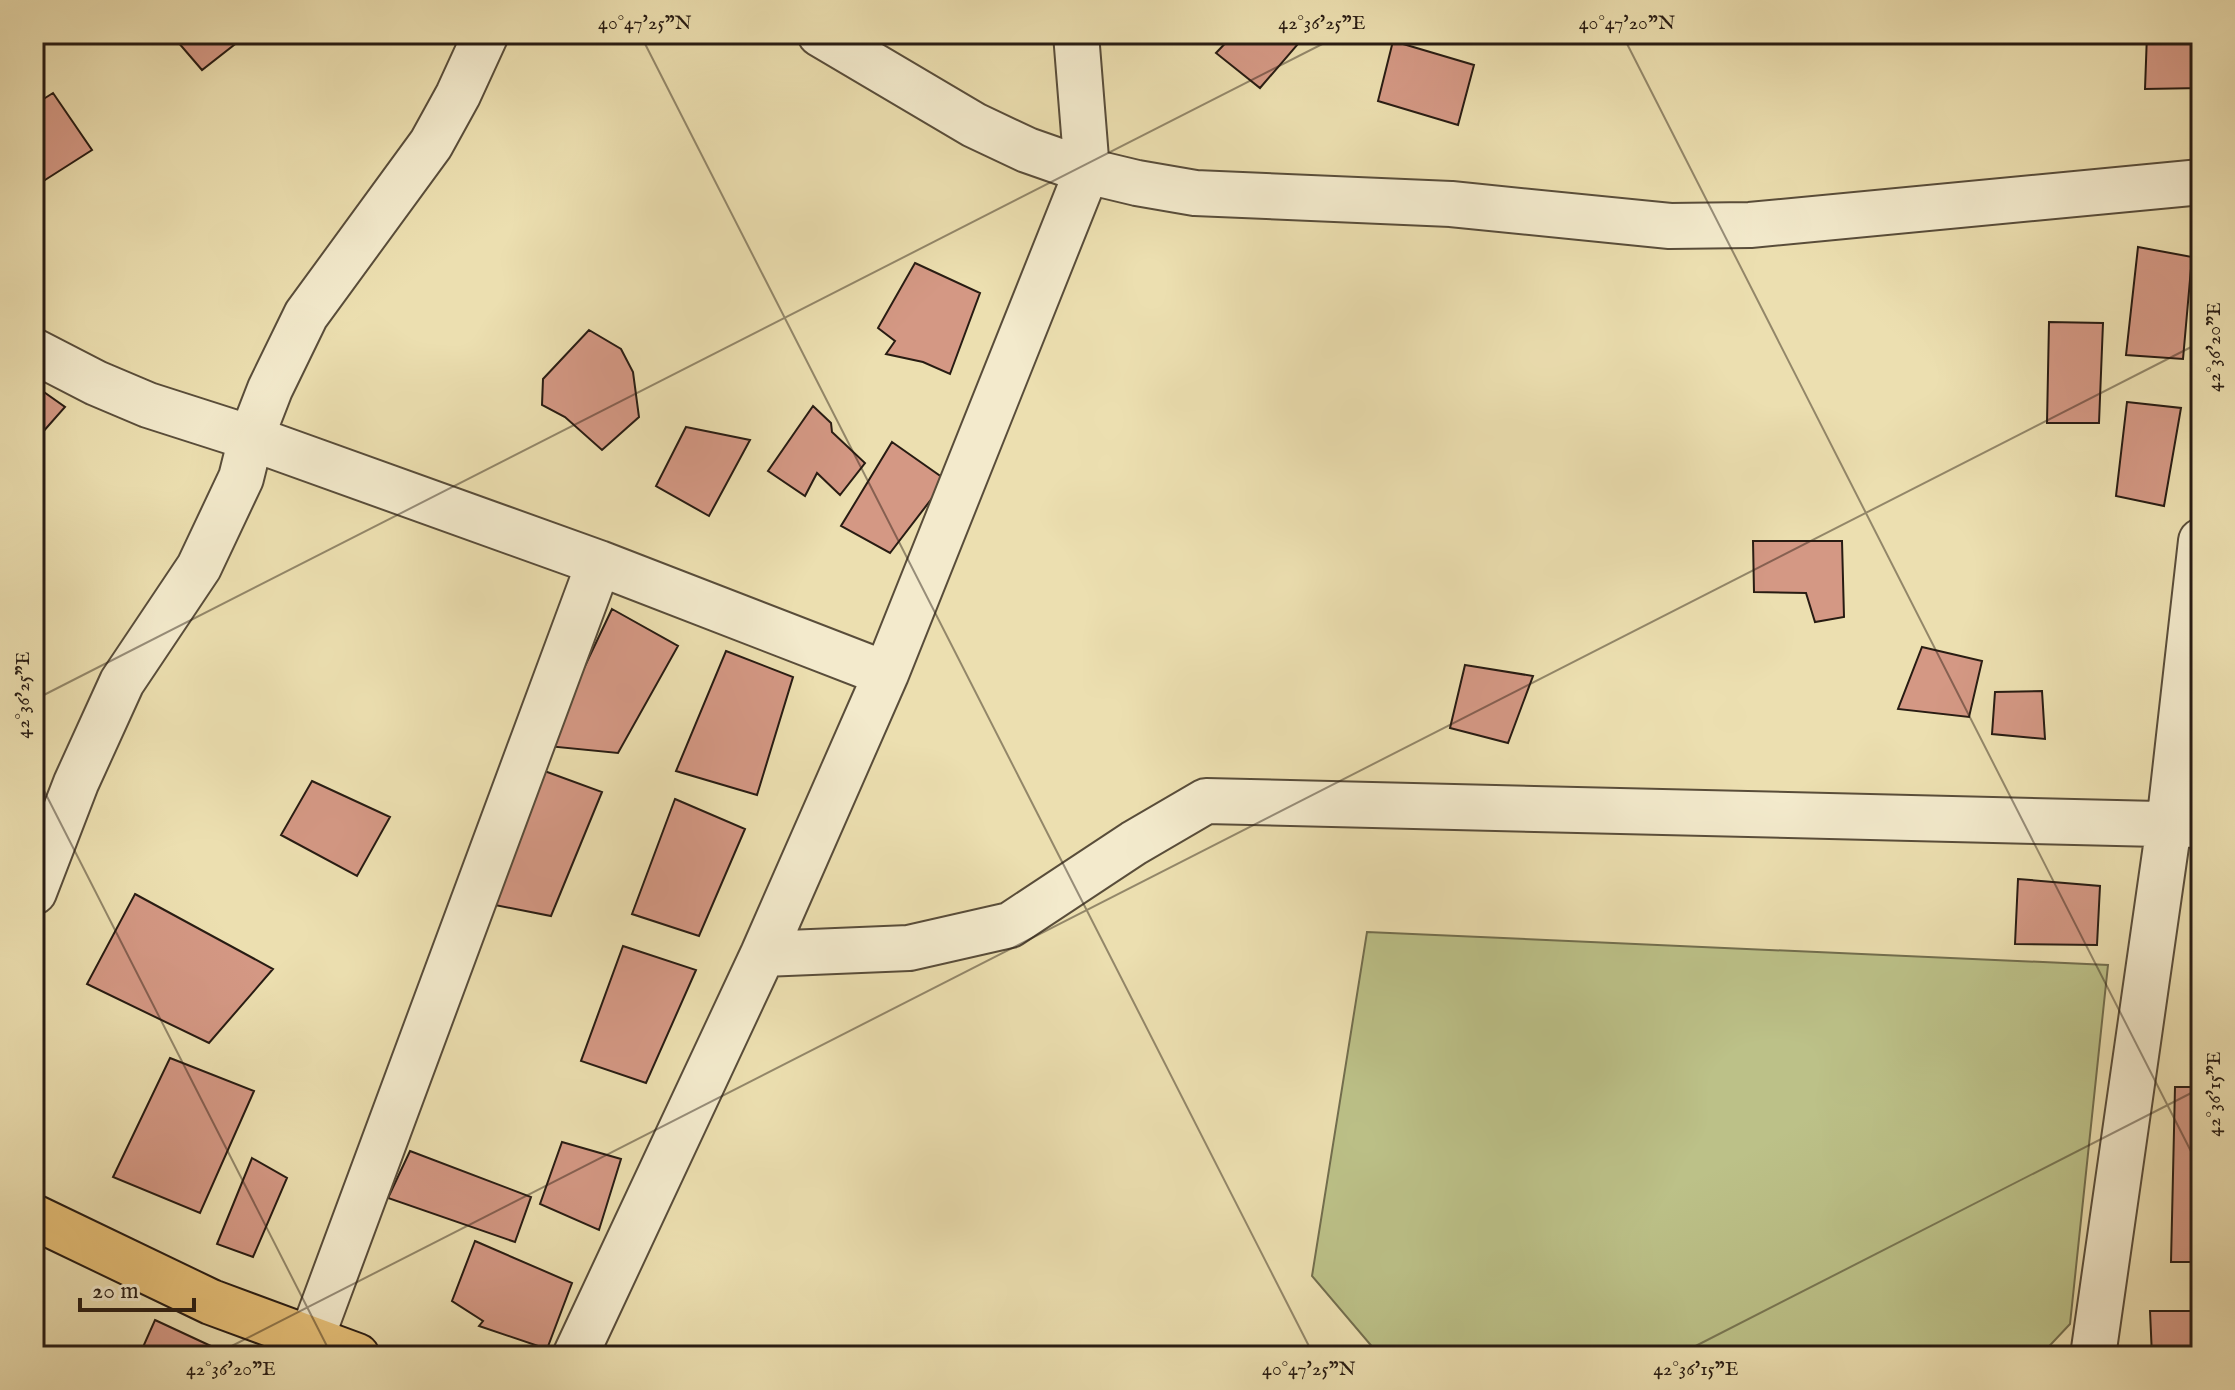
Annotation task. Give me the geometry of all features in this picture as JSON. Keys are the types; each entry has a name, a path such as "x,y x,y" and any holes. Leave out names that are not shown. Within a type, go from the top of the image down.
{"main road":[{"path":"34,1217 211,1302 357,1356"}],"street":[{"path":"34,892 76,783 122,682 199,567 241,478 251,438 270,389 306,315 431,144 486,34"},
{"path":"820,34 974,125 1027,150 1087,171 1195,193 1451,204 1670,226 1750,225 2201,182"},
{"path":"575,1356 763,954 886,674 1087,171 1076,34"},
{"path":"34,351 148,405 251,438 599,563 886,674"},
{"path":"2093,1356 2185,825 2201,541"},
{"path":"311,1339 599,563"},
{"path":"763,954 909,948 1010,925 1134,843 1206,801 2185,825"}],"green space":[{"path":"1367,932 2108,965 2070,1324 2040,1356 1380,1356 1312,1276"}],"building":[{"path":"171,34 248,34 202,70"},
{"path":"1234,34 1300,34 1304,37 1260,88 1216,53"},
{"path":"2147,34 2201,34 2201,88 2145,89"},
{"path":"1393,41 1474,65 1458,125 1378,101"},
{"path":"53,93 92,150 34,187 34,105"},
{"path":"2138,247 2192,257 2183,359 2126,355"},
{"path":"915,263 980,293 950,374 923,362 886,354 895,341 878,328"},
{"path":"2049,322 2103,323 2099,423 2047,423"},
{"path":"589,330 621,349 633,372 639,417 602,450 565,417 542,405 543,379"},
{"path":"34,385 65,407 34,442"},
{"path":"2127,402 2181,408 2164,506 2116,496"},
{"path":"813,406 831,423 832,432 865,463 840,495 817,473 805,496 768,471"},
{"path":"686,427 750,440 709,516 656,486"},
{"path":"892,442 946,480 890,553 841,526"},
{"path":"1753,541 1842,541 1844,617 1815,622 1806,593 1754,592"},
{"path":"612,609 678,646 618,753 547,746"},
{"path":"1922,647 1982,661 1969,717 1898,709"},
{"path":"726,651 793,677 757,795 676,771"},
{"path":"1465,665 1533,676 1508,743 1450,728"},
{"path":"2042,691 2045,739 1992,734 1995,692"},
{"path":"539,769 602,792 551,916 485,903"},
{"path":"312,781 390,817 357,876 281,835"},
{"path":"675,799 745,829 699,936 632,914"},
{"path":"2018,879 2100,886 2097,945 2015,944"},
{"path":"135,894 273,969 209,1043 87,984"},
{"path":"623,946 696,970 646,1083 581,1061"},
{"path":"170,1058 254,1091 200,1213 113,1177"},
{"path":"2175,1087 2201,1087 2201,1262 2171,1262"},
{"path":"562,1142 621,1159 599,1230 540,1204"},
{"path":"410,1151 531,1197 515,1242 388,1198"},
{"path":"252,1158 287,1178 253,1257 217,1244"},
{"path":"475,1241 572,1283 547,1349 479,1326 483,1321 452,1301"},
{"path":"2150,1311 2201,1311 2201,1356 2152,1356"},
{"path":"155,1320 226,1353 224,1356 139,1356"}]}
